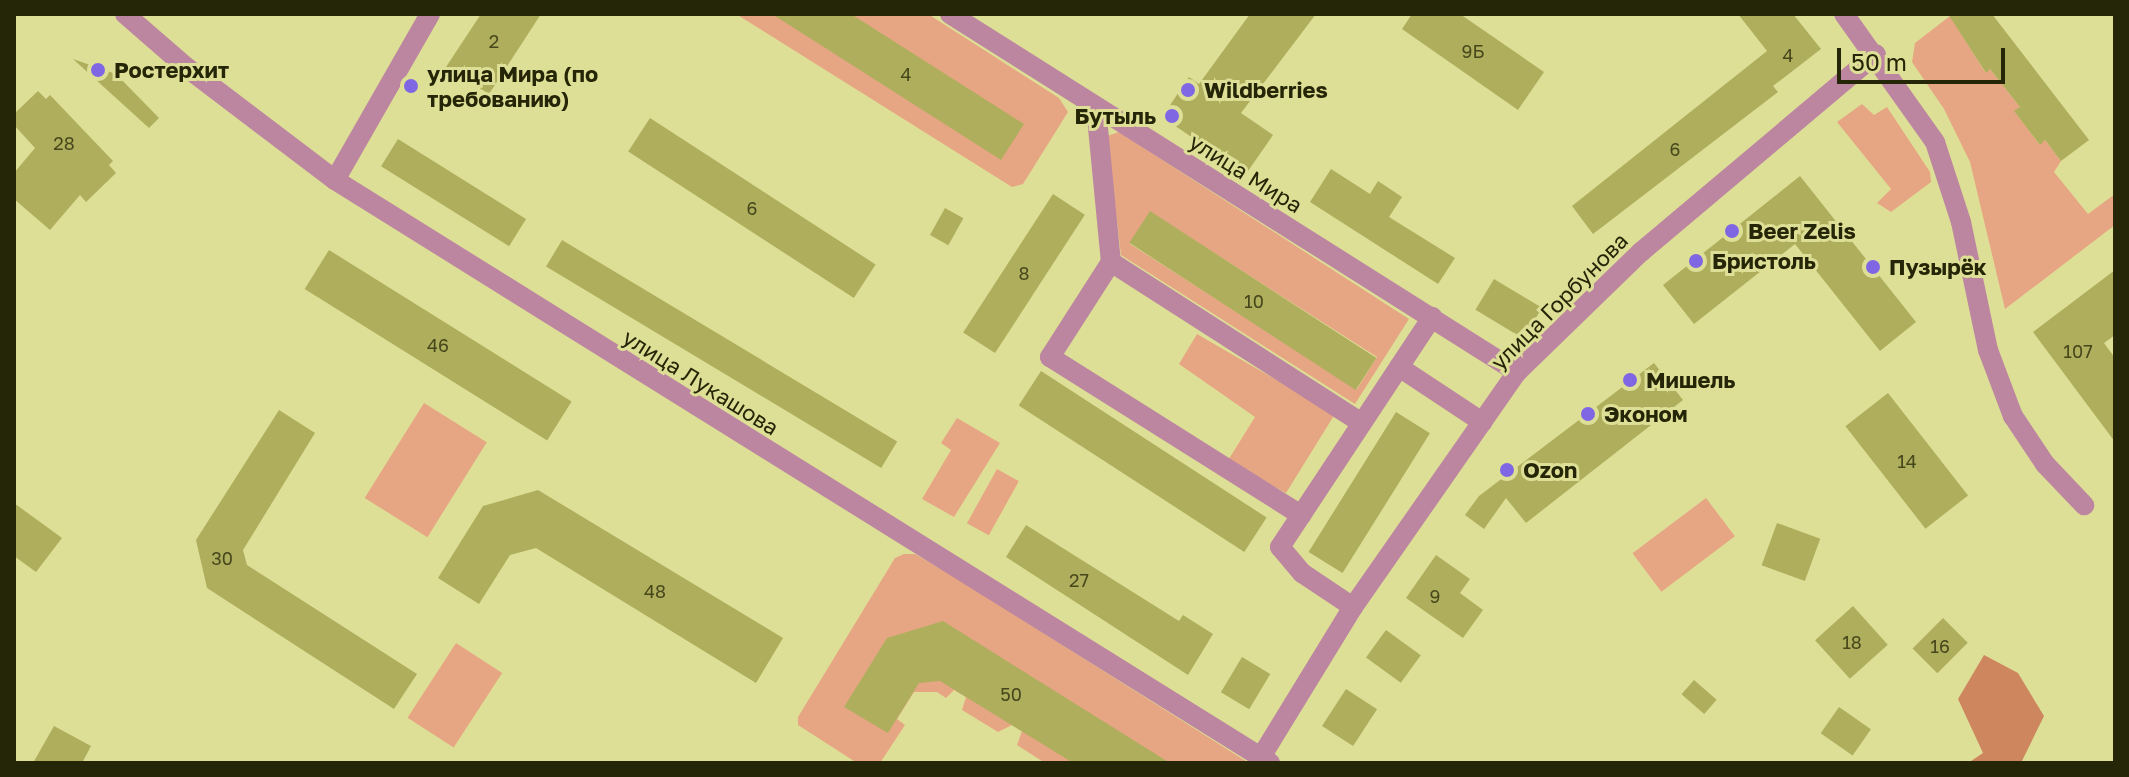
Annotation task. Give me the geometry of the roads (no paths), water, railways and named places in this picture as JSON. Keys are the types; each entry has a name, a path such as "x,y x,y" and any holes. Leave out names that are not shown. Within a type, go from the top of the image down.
{"street":[{"name":"улица Лукашова","path":"125,14 186,67 335,180 1266,760"},
{"path":"335,180 430,14"},
{"name":"улица Мира","path":"950,14 1517,372"},
{"path":"1844,14 1876,54 1935,142 1950,179 1988,350 2013,416 2045,464 2084,505"},
{"name":"улица Горбунова","path":"1266,760 1353,607 1517,372 1641,252 1876,54"},
{"path":"1096,107 1111,262 1050,357 1301,515"},
{"path":"1111,262 1362,423"},
{"path":"1353,607 1302,573 1280,547 1432,317"},
{"path":"1399,367 1482,422"}],"place":[{"name":"Ростерхит","path":"98,70"},
{"name":"улица Мира (по требованию)","path":"411,86"},
{"name":"Wildberries","path":"1188,90"},
{"name":"Бутыль","path":"1172,116"},
{"name":"Beer Zelis","path":"1732,231"},
{"name":"Бристоль","path":"1696,261"},
{"name":"Пузырёк","path":"1873,267"},
{"name":"Мишель","path":"1630,380"},
{"name":"Эконом","path":"1588,414"},
{"name":"Ozon","path":"1507,470"}]}
